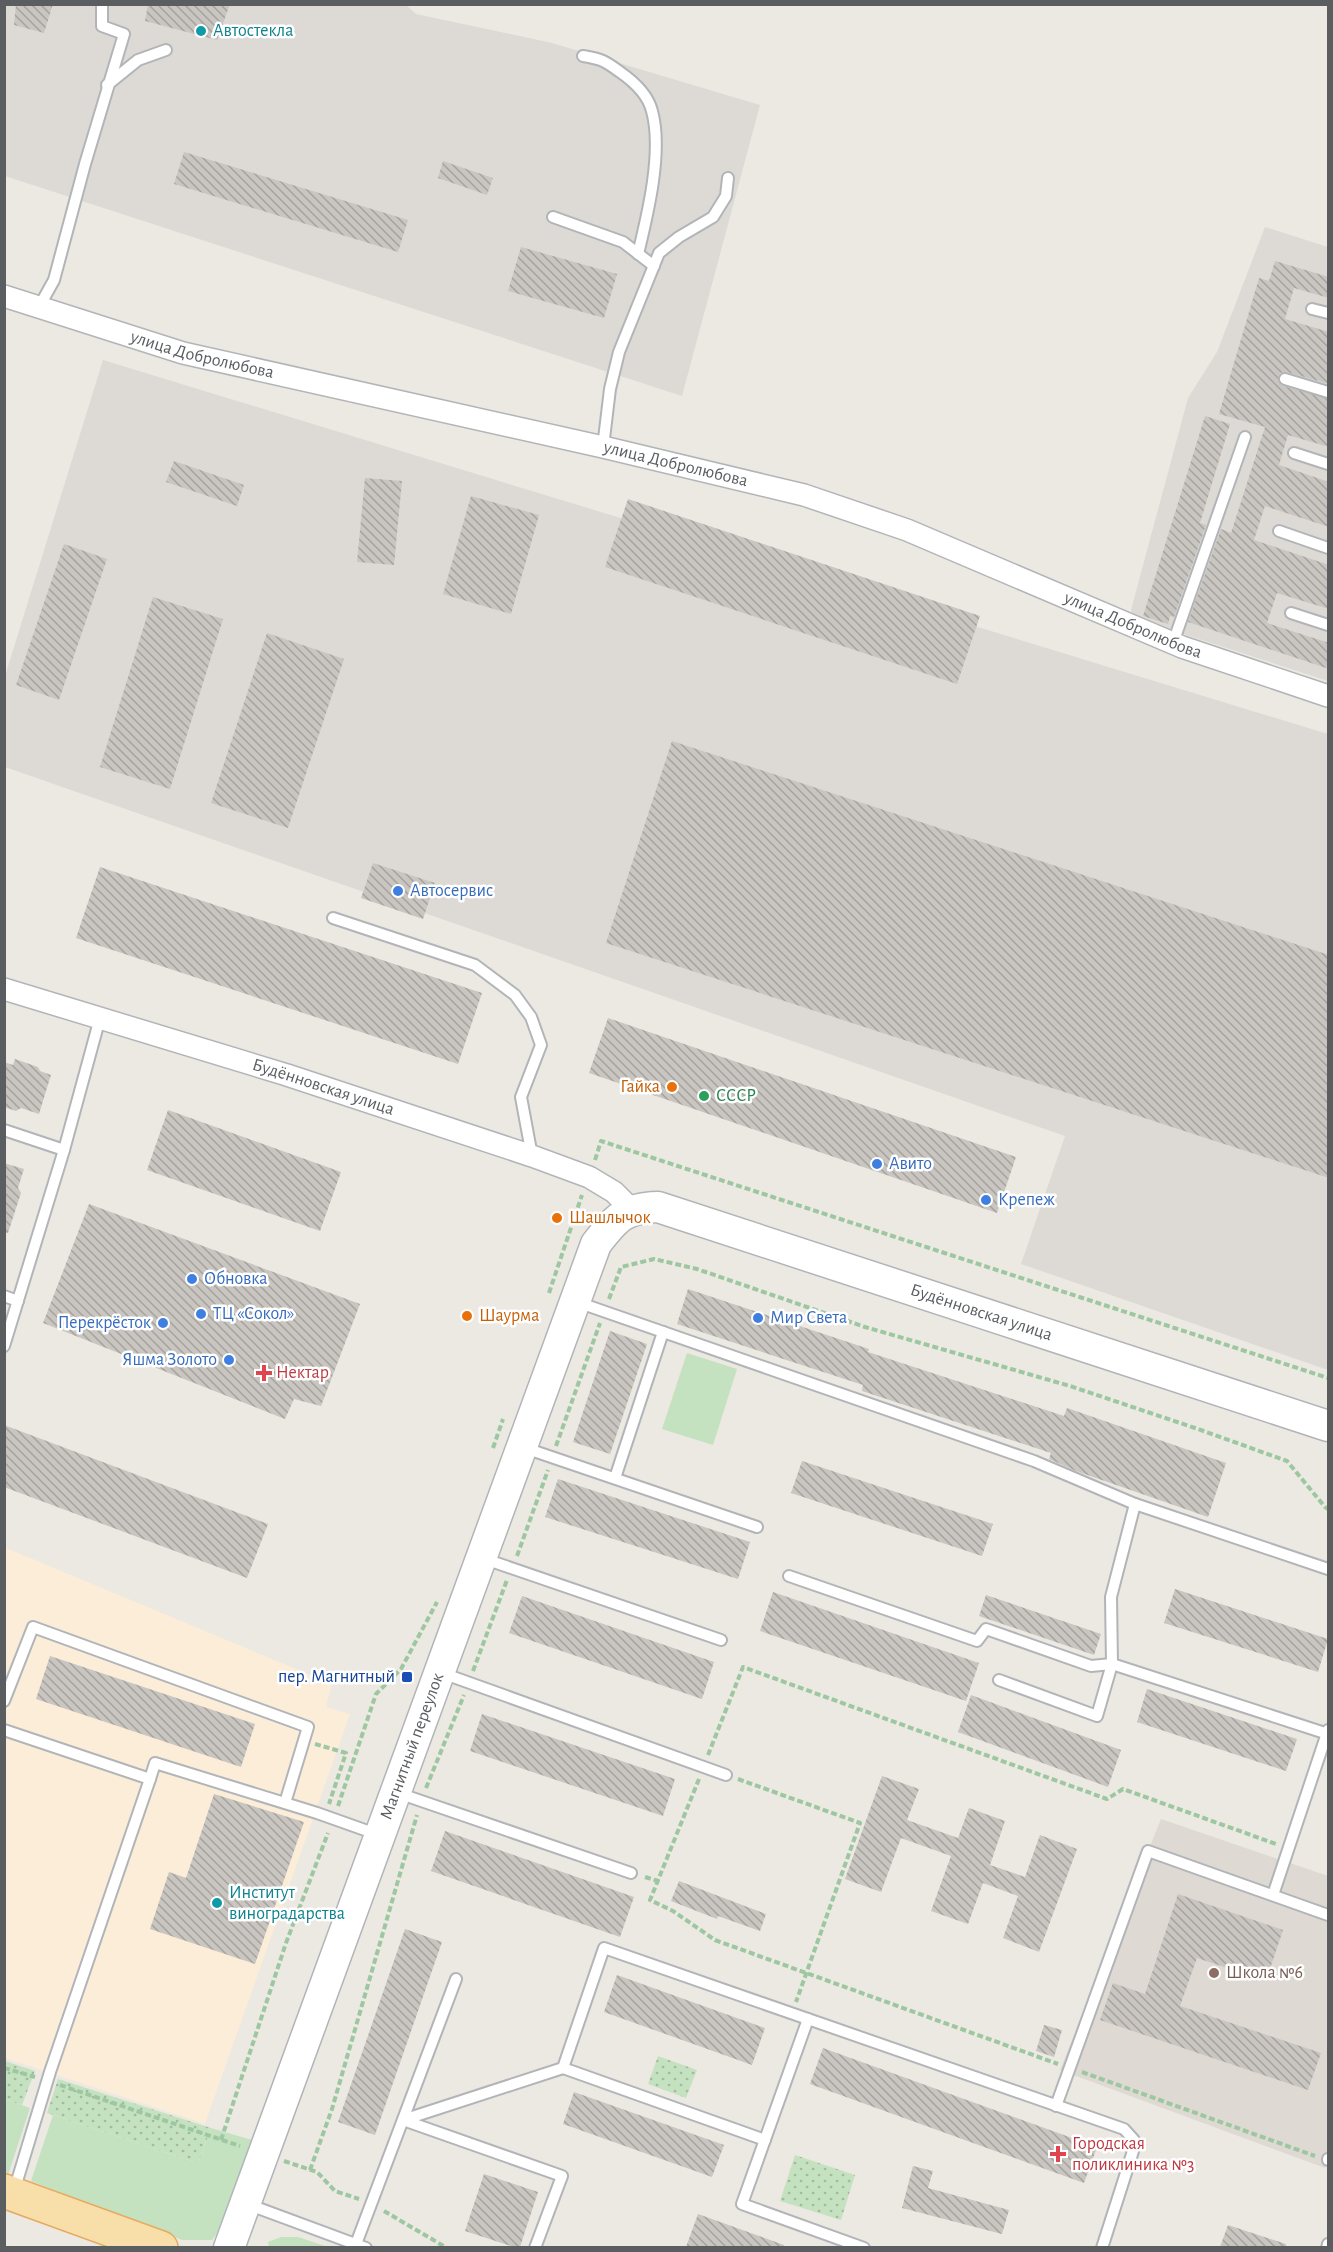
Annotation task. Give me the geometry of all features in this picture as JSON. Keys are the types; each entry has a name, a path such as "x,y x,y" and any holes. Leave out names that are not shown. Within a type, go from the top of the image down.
{"main road":[{"name":"Будённовская улица","path":"632,1210 658,1207 1329,1426"},
{"name":"Магнитный переулок","path":"230,2247 379,1835 408,1797 439,1672 596,1244 614,1221 632,1210"},
{"path":"7,2198 111,2247"},
{"path":"7,2198 161,2247"}],"street":[{"name":"улица Добролюбова","path":"4,296 183,353 603,447 804,495 886,523 1173,643 1329,696"},
{"name":"Будённовская улица","path":"4,989 287,1075 532,1156 589,1177 614,1192 632,1210"}],"lane":[{"path":"39,307 54,280 107,86 124,34 102,26 102,4"},
{"path":"107,86 138,60 166,50"},
{"path":"583,56 602,59 634,82 652,109 655,139 652,193 638,254"},
{"path":"603,447 610,389 618,352 659,253 713,217 726,196 728,178"},
{"path":"553,217 623,242 654,266"},
{"path":"1312,309 1329,313"},
{"path":"1285,379 1329,392"},
{"path":"1173,643 1245,437"},
{"path":"1294,453 1329,464"},
{"path":"1279,531 1329,548"},
{"path":"1291,613 1329,625"},
{"path":"333,918 475,965 515,995 531,1017 542,1045 520,1097 532,1156"},
{"path":"4,1346 64,1150 100,1018"},
{"path":"4,1130 64,1150"},
{"path":"4,1296 18,1301"},
{"path":"575,1302 1034,1461 1135,1504 1329,1569"},
{"path":"615,1478 663,1332"},
{"path":"522,1446 757,1527"},
{"path":"999,1680 1097,1716 1112,1664 1111,1597 1135,1504"},
{"path":"481,1558 721,1640"},
{"path":"789,1576 977,1641 986,1629 1091,1666 1112,1664 1328,1733 1272,1895"},
{"path":"4,1701 33,1627 308,1727 306,1741 285,1803"},
{"path":"439,1672 726,1775"},
{"path":"4,1730 150,1779"},
{"path":"7,2198 155,1763 379,1835"},
{"path":"408,1797 630,1873"},
{"path":"1056,2106 1148,1851 1329,1915"},
{"path":"563,2068 604,1948 1124,2129 1134,2140 1133,2151 1102,2247"},
{"path":"245,2203 361,2246 372,2203 456,1979"},
{"path":"808,2019 742,2204 864,2247"},
{"path":"403,2120 563,2068 765,2140"},
{"path":"403,2120 562,2176 536,2247"}],"path":[{"path":"310,2170 332,2109 408,1797 468,1683 527,1533 621,1267 654,1259 698,1269 865,1327 1070,1386 1287,1461 1325,1508 1329,1509"},
{"path":"1288,1849 1123,1788 1107,1799 743,1667 650,1900 673,1911 715,1940 1328,2160"},
{"path":"306,1741 346,1753 325,1816"},
{"path":"726,1775 860,1823 792,2013"},
{"path":"4,2068 317,2172 335,2191 372,2203 447,2247"}],"shaded area":[{"path":"5,5 406,5 416,14 552,43 760,105 682,396 5,176"},
{"path":"1265,227 1328,247 1328,681 1134,618 1131,610 1188,398 1217,352"},
{"path":"103,360 1328,734 1328,1370 1021,1264 1065,1136 5,767 5,676"},
{"path":"4,1547 332,1684 326,1707 350,1714 205,2124 5,2058"},
{"name":"Школа №6","path":"1161,1819 1328,1876 1328,2159 1325,2168 1060,2070"}],"green space":[{"path":"687,1353 737,1369 713,1445 662,1429"},
{"path":"658,2056 697,2070 686,2098 648,2084"},
{"path":"5,2061 35,2071 22,2105 5,2099"},
{"path":"58,2079 211,2128 198,2163 47,2113"},
{"path":"5,2099 30,2108 8,2175 5,2174"},
{"path":"53,2115 198,2163 211,2128 252,2140 227,2219 212,2240 182,2240 31,2181"},
{"path":"795,2155 855,2175 841,2220 780,2201"},
{"path":"281,2237 298,2237 328,2247 269,2247 268,2242"}],"building":[{"path":"16,4 53,4 44,33 14,25"},
{"name":"Автостекла","path":"148,4 230,4 217,40 145,21"},
{"path":"184,152 408,220 398,252 174,184"},
{"path":"443,161 493,178 487,195 438,178"},
{"path":"521,247 617,274 604,318 508,291"},
{"path":"1275,261 1329,277 1329,298 1294,288 1285,319 1329,332 1329,384 1287,372 1280,373 1278,380 1283,386 1329,399 1329,447 1288,435 1279,465 1329,482 1329,527 1265,506 1254,540 1329,565 1329,609 1277,593 1267,623 1329,643 1329,669 1188,622 1221,529 1231,533 1265,427 1219,414 1259,278 1269,281"},
{"path":"1205,416 1230,424 1200,523 1206,525 1174,617 1170,616 1168,624 1143,616"},
{"path":"174,461 244,485 237,506 166,482"},
{"path":"365,478 402,481 394,565 357,562"},
{"path":"471,496 539,515 511,614 443,594"},
{"path":"628,499 980,616 957,684 605,567"},
{"path":"64,544 107,559 59,700 16,685"},
{"path":"153,597 223,619 170,789 100,767"},
{"path":"267,633 344,659 288,828 211,803"},
{"path":"672,741 1329,955 1329,1178 606,943"},
{"name":"Автосервис","path":"373,863 435,883 423,919 361,898"},
{"path":"100,867 482,993 458,1064 76,938"},
{"path":"608,1018 1016,1157 997,1213 589,1073"},
{"path":"15,1059 38,1067 40,1071 51,1075 39,1114 21,1108 16,1111 4,1107 4,1062 13,1065"},
{"path":"168,1110 341,1172 320,1231 147,1170"},
{"path":"4,1163 24,1169 18,1188 21,1193 8,1233 4,1233"},
{"name":"ТЦ «Сокол»","path":"89,1204 360,1304 321,1406 294,1399 285,1419 43,1323"},
{"path":"688,1289 869,1349 868,1352 1064,1416 1067,1408 1226,1463 1208,1517 1076,1471 1049,1459 1051,1453 862,1391 863,1385 677,1324"},
{"path":"610,1331 647,1344 610,1454 573,1442"},
{"path":"4,1425 268,1524 247,1578 4,1487"},
{"path":"802,1461 993,1524 982,1556 791,1493"},
{"path":"558,1479 750,1542 738,1579 545,1517"},
{"path":"1175,1589 1328,1639 1318,1672 1164,1623"},
{"path":"773,1592 979,1663 966,1701 760,1631"},
{"path":"986,1595 1101,1634 1094,1655 979,1616"},
{"path":"522,1596 714,1662 702,1699 509,1633"},
{"path":"50,1656 255,1724 241,1767 36,1699"},
{"path":"1147,1689 1297,1739 1286,1771 1137,1722"},
{"path":"971,1695 1121,1750 1108,1787 958,1732"},
{"path":"482,1714 675,1779 663,1816 470,1751"},
{"path":"882,1776 919,1789 907,1820 958,1838 969,1808 1005,1821 990,1865 1025,1877 1040,1835 1077,1849 1039,1952 1003,1938 1018,1896 983,1883 968,1924 931,1911 951,1856 901,1838 881,1892 845,1879"},
{"name":"Институт виноградарства","path":"214,1794 304,1822 255,1964 150,1929 169,1872 186,1878"},
{"path":"445,1831 634,1897 620,1937 431,1871"},
{"path":"679,1881 766,1914 760,1931 718,1916 717,1919 671,1901"},
{"path":"1178,1894 1283,1930 1266,1981 1197,1958 1180,2006 1321,2053 1308,2090 1100,2020 1113,1983 1145,1994"},
{"path":"405,1929 442,1942 375,2135 338,2122"},
{"path":"617,1975 765,2028 752,2065 604,2012"},
{"path":"1044,2025 1062,2030 1054,2057 1036,2051"},
{"path":"823,2048 1097,2147 1084,2183 810,2084"},
{"path":"574,2092 724,2145 712,2177 563,2124"},
{"path":"913,2166 933,2171 928,2188 1009,2210 1002,2234 902,2208"},
{"path":"484,2174 538,2192 520,2247 465,2231"},
{"path":"698,2214 784,2245 784,2247 686,2247"},
{"path":"1228,2225 1286,2244 1286,2247 1220,2247"}],"place":[{"name":"Автостекла","path":"201,31"},
{"name":"Автосервис","path":"398,891"},
{"name":"Гайка","path":"672,1087"},
{"name":"СССР","path":"704,1096"},
{"name":"Авито","path":"877,1164"},
{"name":"Крепеж","path":"986,1200"},
{"name":"Шашлычок","path":"557,1218"},
{"name":"Обновка","path":"192,1279"},
{"name":"ТЦ «Сокол»","path":"201,1314"},
{"name":"Шаурма","path":"467,1316"},
{"name":"Мир Света","path":"758,1318"},
{"name":"Перекрёсток","path":"163,1323"},
{"name":"Яшма Золото","path":"229,1360"},
{"name":"Нектар","path":"264,1373"},
{"name":"пер. Магнитный","path":"407,1677"},
{"name":"Институт виноградарства","path":"217,1903"},
{"name":"Школа №6","path":"1214,1973"},
{"name":"Городская поликлиника №3","path":"1058,2154"}]}
